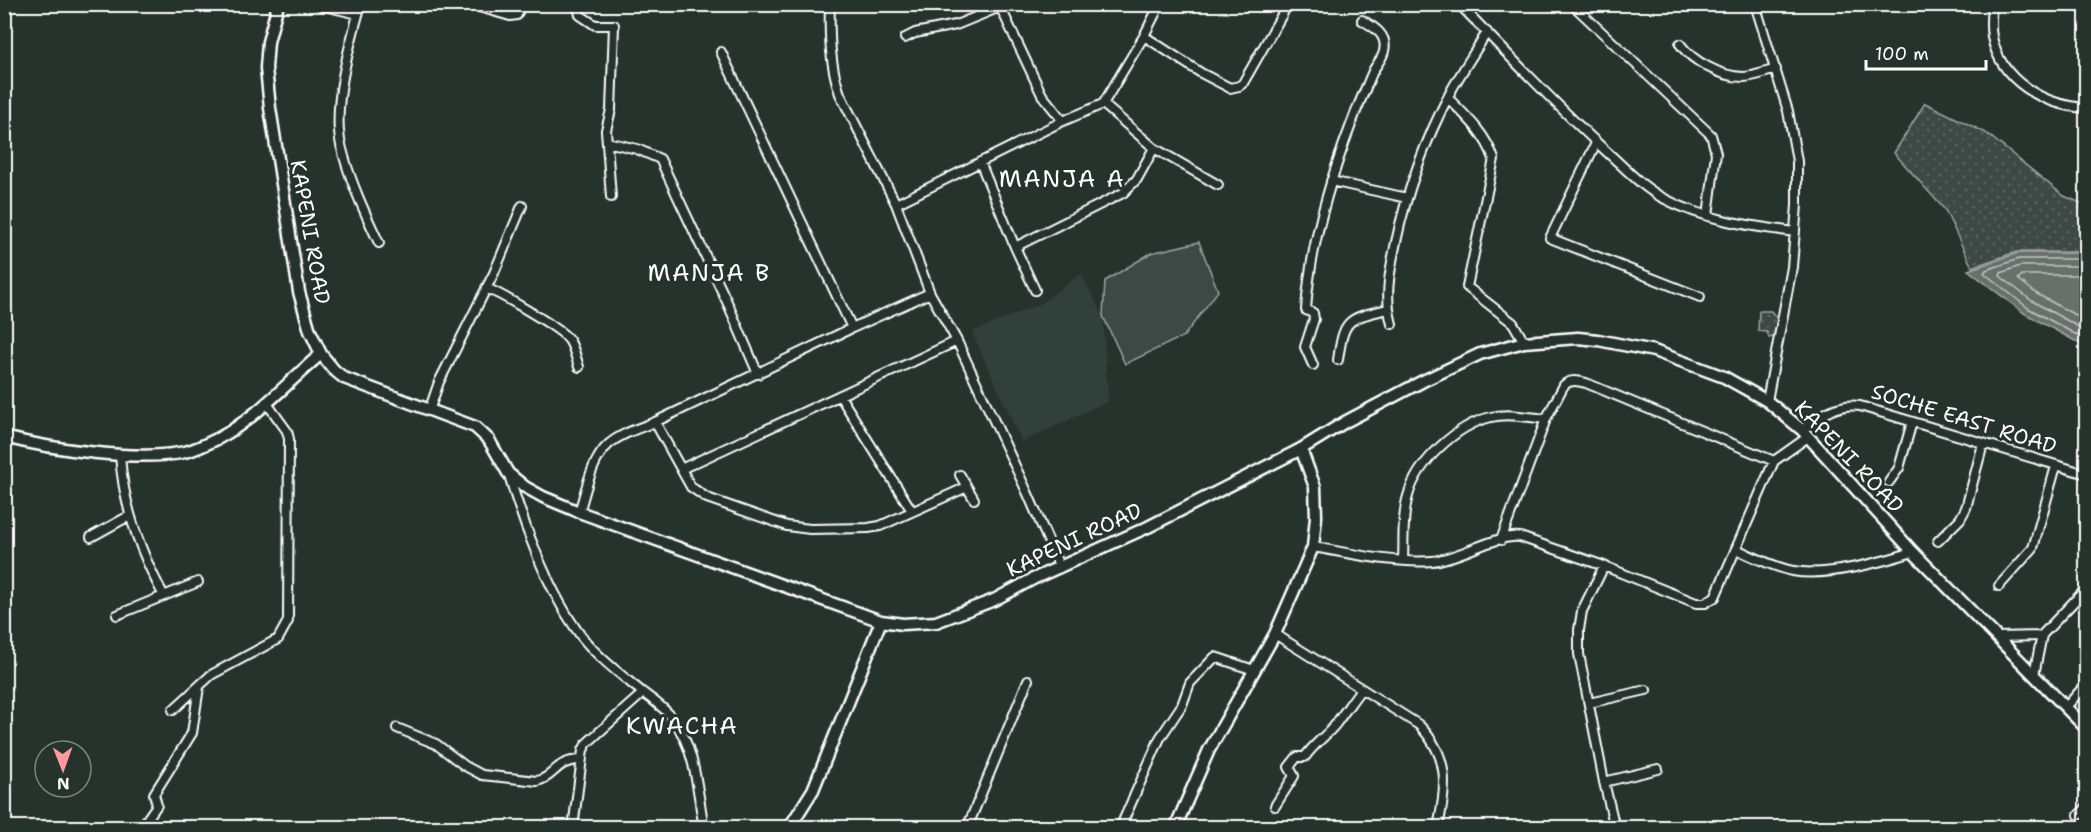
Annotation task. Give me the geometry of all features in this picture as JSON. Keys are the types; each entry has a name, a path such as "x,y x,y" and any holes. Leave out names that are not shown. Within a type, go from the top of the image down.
{"main road":[{"name":"KAPENI ROAD","path":"278,4 266,55 270,108 299,292 310,331 321,354 333,370 344,378 475,427 489,440 508,473 525,487 579,513 881,621 903,624 943,620 994,600 1033,579 1148,528 1301,449 1345,422 1423,381 1480,354 1524,342 1578,338 1637,347 1680,360 1724,377 1767,400 1805,434 1913,552 1996,638 2067,706 2086,728"},
{"path":"4,437 120,455 186,452 234,428 321,354"},
{"path":"1175,828 1209,750 1275,634 1313,547 1316,517 1315,486 1301,449"},
{"path":"789,828 813,790 881,621"}],"street":[{"path":"316,4 358,14"},
{"path":"361,4 341,97 340,144 359,201 380,243"},
{"path":"470,4 510,16 517,15 521,4"},
{"path":"577,4 580,15 595,25 614,25 611,110 606,130 611,197"},
{"path":"831,4 829,32 835,78 849,114 896,204 930,293 957,341 1060,568"},
{"path":"896,204 1062,121 1103,104 1144,36 1160,4"},
{"path":"1144,36 1201,73 1230,87 1235,87 1243,83 1286,4"},
{"path":"1459,4 1557,106 1637,179 1661,197 1683,208 1708,216 1761,229 1795,232"},
{"path":"1572,4 1711,135 1716,153 1708,216"},
{"path":"1755,4 1788,111 1797,161 1792,267 1767,400"},
{"path":"1992,4 1992,38 2008,73 2029,91 2063,104 2086,108"},
{"path":"2075,4 2086,7"},
{"path":"904,38 915,33 956,25 1000,6 1042,95 1062,121"},
{"path":"1313,365 1305,347 1314,319 1313,314 1306,310 1316,240 1352,121 1374,69 1384,52 1384,38 1377,29 1362,20"},
{"path":"1392,324 1387,297 1392,262 1407,198 1420,161 1448,98 1487,32"},
{"path":"1680,44 1685,51 1707,66 1740,77 1776,69"},
{"path":"721,52 852,328"},
{"path":"1448,98 1475,125 1488,142 1494,159 1467,287 1514,323 1524,342"},
{"path":"1103,104 1154,148 1218,184"},
{"path":"607,142 637,149 660,159 758,374"},
{"path":"1596,143 1550,238 1700,297"},
{"path":"1015,247 1123,193 1137,179 1154,148"},
{"path":"980,162 1035,290"},
{"path":"1332,181 1407,198"},
{"path":"429,411 439,382 513,232 522,206"},
{"path":"486,288 553,326 567,338 579,367"},
{"path":"579,513 598,458 608,445 627,433 930,293"},
{"path":"1338,360 1346,324 1360,317 1388,309"},
{"path":"681,469 957,341"},
{"path":"1313,547 1403,560 1432,561 1467,553 1501,540 1509,536 1520,537 1604,566 1700,604 1711,601 1714,597 1774,461 1586,383 1575,381 1564,385 1546,419 1501,540"},
{"path":"840,396 912,510"},
{"path":"173,710 212,675 278,639 288,621 289,438 287,431 266,402"},
{"name":"SOCHE EAST ROAD","path":"1774,461 1827,412 1847,404 2086,474"},
{"path":"1403,560 1407,498 1416,477 1432,454 1466,428 1491,416 1546,419"},
{"path":"655,422 691,487 707,498 787,526 824,529 880,526 967,487"},
{"path":"1889,482 1899,468 1912,422"},
{"path":"1938,541 1960,519 1966,508 1983,444"},
{"path":"120,455 121,479 129,516 164,596"},
{"path":"1999,586 2033,548 2056,466"},
{"path":"508,473 544,570 576,630 591,648 658,703 672,717 681,731 693,769 704,828"},
{"path":"960,475 974,499"},
{"path":"91,537 129,516"},
{"path":"1736,549 1792,571 1808,572 1857,566 1913,552"},
{"path":"1604,566 1582,611 1579,630 1580,654 1604,782 1616,828"},
{"path":"117,615 198,582"},
{"path":"2034,675 2042,636 2086,589"},
{"path":"1275,634 1419,725 1434,742 1443,761 1445,776 1438,828"},
{"path":"1996,638 2042,636"},
{"path":"1120,828 1160,738 1182,705 1190,683 1215,657 1254,670"},
{"path":"967,828 1028,680"},
{"path":"2067,706 2086,684"},
{"path":"141,828 157,805 154,794 192,733 199,687"},
{"path":"1275,806 1294,776 1289,767 1297,757 1305,757 1321,742 1360,689"},
{"path":"1589,704 1646,690"},
{"path":"573,828 581,773 580,760 587,743 643,693"},
{"path":"397,728 436,744 465,766 482,775 537,781 543,780 563,762 580,760"},
{"path":"1604,782 1658,769"},
{"path":"2079,815 2086,808"}],"shaded area":[{"path":"1925,103 1986,133 2064,196 2086,205 2086,252 2016,252 1972,267 1945,210 1894,153"},
{"path":"1199,242 1218,291 1184,336 1125,364 1103,316 1105,281 1151,253"},
{"path":"1081,274 1103,316 1108,401 1022,442 972,332 1040,304"},
{"path":"1759,311 1771,311 1777,319 1779,335 1769,338 1767,332 1758,331"}],"water":[{"path":"2018,253 2086,253 2086,347 2024,313 1968,270"}],"district":[{"name":"MANJA A","path":"1062,179"},
{"name":"MANJA B","path":"709,273"},
{"name":"KWACHA","path":"682,726"}]}
